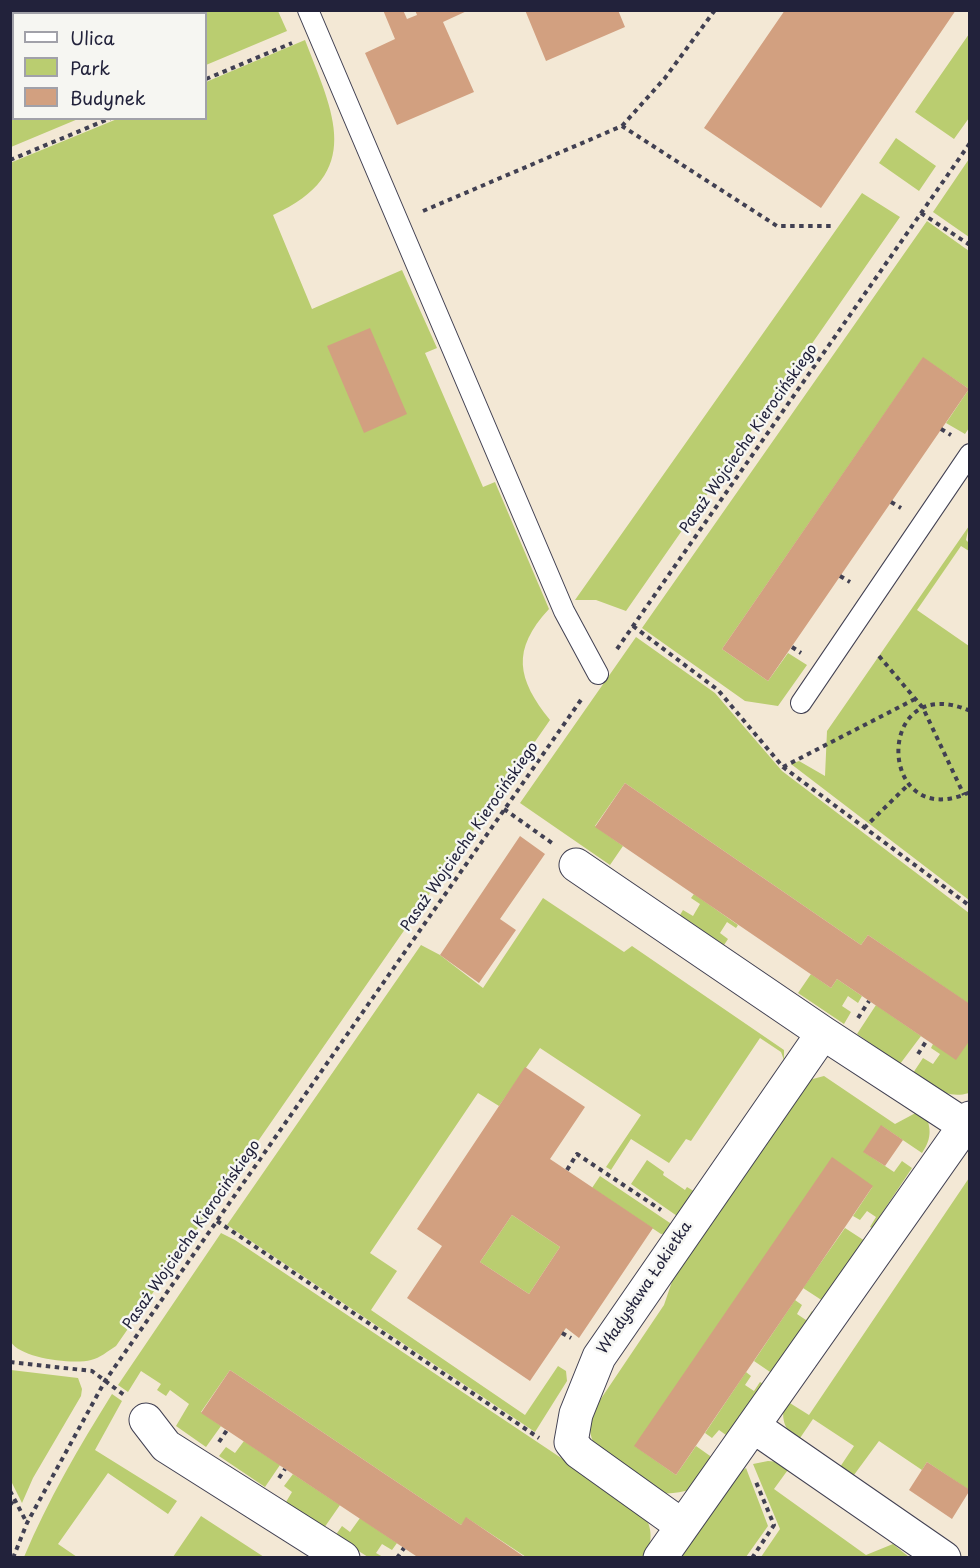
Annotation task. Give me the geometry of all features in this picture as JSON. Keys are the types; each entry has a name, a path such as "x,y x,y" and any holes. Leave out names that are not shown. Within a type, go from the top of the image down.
{"street":[{"path":"576,866 823,1034 967,1121 660,1557"},
{"name":"Władysława Łokietka","path":"579,1452 571,1442 576,1414 599,1357 823,1034"},
{"path":"146,1420 166,1446 343,1557"},
{"path":"753,1426 944,1557"},
{"path":"579,1452 681,1525"}],"lane":[{"path":"308,10 559,600 598,674"},
{"path":"801,703 969,454"}],"path":[{"path":"414,215 622,126 665,78 715,10"},
{"path":"207,79 318,32"},
{"path":"10,160 106,120"},
{"path":"622,126 777,226 832,226"},
{"name":"Pasaż Wojciecha Kierocińskiego","path":"12,1557 27,1523 105,1381 969,143"},
{"path":"921,213 969,245"},
{"path":"633,626 718,690 783,767 969,906"},
{"path":"879,656 923,708 964,795"},
{"path":"783,767 915,699"},
{"path":"969,711 954,704 938,704 923,708 910,718 901,731 896,746 897,761 903,776 909,784 926,796 941,800 969,792"},
{"path":"864,828 909,784"},
{"path":"504,809 574,858 576,866"},
{"path":"567,1170 577,1154 687,1227"},
{"path":"217,1221 533,1436 579,1452"},
{"path":"10,1362 92,1371 125,1396 146,1420"},
{"path":"10,1491 27,1523"},
{"path":"10,1505 15,1499"},
{"path":"397,1557 404,1548"}],"green space":[{"path":"278,11 287,31 207,65 207,12 192,12"},
{"path":"969,34 969,118 954,139 915,112"},
{"path":"305,40 332,116 334,139 331,160 321,180 302,198 273,215 312,309 402,270 437,348 425,353 483,487 495,482 549,609 528,638 523,664 525,678 531,691 550,720 116,1346 91,1360 60,1361 25,1352 16,1348 11,1342 10,163 115,120 207,120 207,82"},
{"path":"12,86 12,120 76,120 11,147 10,87"},
{"path":"896,138 936,166 919,191 879,163"},
{"path":"969,159 969,237 933,212"},
{"path":"862,193 900,217 626,611 596,600 575,600"},
{"path":"927,221 969,251 969,389 923,358 722,649 768,681 788,653 807,665 778,706 745,701 642,628"},
{"path":"969,389 969,428 965,434 946,423"},
{"path":"969,526 966,540 969,543 969,551 961,546 917,610 969,646 969,900 791,764 799,761 825,776 827,731"},
{"path":"636,637 715,693 782,771 969,913 969,1004 868,935 861,945 625,783 595,826 623,846 610,865 520,803"},
{"path":"694,894 738,925 736,928 727,922 720,933 728,939 724,945 680,915 683,910 693,916 700,904 691,898"},
{"path":"543,898 624,952 632,946 784,1050 784,1060 781,1052 760,1038 691,1141 686,1139 669,1163 631,1139 611,1170 606,1167 641,1115 540,1048 499,1106 478,1093 370,1253 397,1271 371,1310 525,1415 558,1366 566,1371 567,1381 535,1432 227,1225 421,945 440,955 483,988"},
{"path":"811,974 831,988 837,979 862,996 858,1003 848,996 842,1006 851,1012 844,1024 798,993"},
{"path":"876,1005 921,1036 900,1064 857,1034"},
{"path":"969,1040 969,1093 953,1095 946,1093 913,1073 923,1058 933,1064 940,1054 931,1048 933,1044"},
{"path":"824,1076 895,1124 923,1109 929,1126 928,1142 922,1153 882,1126 864,1152 894,1172 902,1161 912,1168 872,1228 870,1227 876,1217 867,1211 860,1220 853,1216 873,1186 635,1446 676,1475 696,1446 713,1458 691,1490 668,1493 651,1490 598,1450 591,1434 592,1412 664,1305 678,1264 809,1080"},
{"path":"647,1160 664,1172 663,1175 685,1190 687,1187 697,1193 680,1218 631,1184"},
{"path":"600,1176 676,1227 670,1233 661,1234 592,1188"},
{"path":"969,1178 969,1490 927,1462 922,1470 879,1441 851,1479 838,1470 854,1446 813,1419 798,1441 784,1423 785,1400 809,1415"},
{"path":"512,1215 560,1247 529,1294 480,1262"},
{"path":"845,1228 865,1241 823,1301 803,1288"},
{"path":"221,1233 235,1240 639,1510 647,1520 651,1539 644,1557 526,1557 467,1518 461,1525 230,1370 201,1412 221,1426 206,1447 176,1426 189,1404 170,1390 166,1396 157,1390 161,1384 141,1371 128,1392 118,1385"},
{"path":"795,1300 802,1305 797,1314 806,1320 812,1311 814,1313 773,1374 754,1361"},
{"path":"11,1370 78,1378 82,1389 81,1396 33,1478 22,1503 11,1481"},
{"path":"746,1372 751,1376 745,1385 754,1391 760,1382 765,1385 721,1444 726,1435 719,1430 712,1438 705,1433"},
{"path":"112,1394 122,1401 95,1450 177,1501 168,1514 108,1473 58,1544 77,1557 24,1557 65,1474"},
{"path":"244,1441 280,1465 265,1487 219,1456 226,1447 235,1453"},
{"path":"768,1461 781,1462 790,1467 774,1489 866,1555 893,1544 909,1557 761,1557 780,1529 753,1464"},
{"path":"746,1468 768,1526 746,1557 674,1558 732,1477"},
{"path":"293,1474 340,1505 324,1528 286,1502 292,1492 284,1486"},
{"path":"201,1516 264,1557 173,1557"},
{"path":"360,1518 397,1543 392,1550 382,1544 376,1553 383,1557 368,1557 335,1536 342,1526 350,1532"}],"building":[{"path":"158,10 190,10 186,12 158,12"},
{"path":"383,10 403,10 407,19 417,15 415,10 469,10 443,22 474,92 397,125 365,53 395,39"},
{"path":"525,10 618,10 625,27 546,61"},
{"path":"785,10 956,10 821,208 704,128"},
{"path":"370,328 407,414 364,433 327,346"},
{"path":"923,357 969,389 768,681 722,649"},
{"path":"625,783 861,945 868,935 970,1004 970,1040 956,1060 837,979 831,988 595,827"},
{"path":"520,836 545,854 500,919 516,930 479,983 440,955"},
{"path":"525,1067 585,1107 550,1159 653,1228 579,1338 566,1328 530,1381 407,1298 442,1246 417,1229","holes":["512,1215 560,1247 529,1294 480,1262"]},
{"path":"881,1125 903,1140 885,1166 863,1152"},
{"path":"832,1157 873,1186 676,1475 634,1446"},
{"path":"230,1370 461,1525 466,1517 526,1558 419,1558 201,1413"},
{"path":"927,1462 970,1490 952,1519 909,1490"}]}
